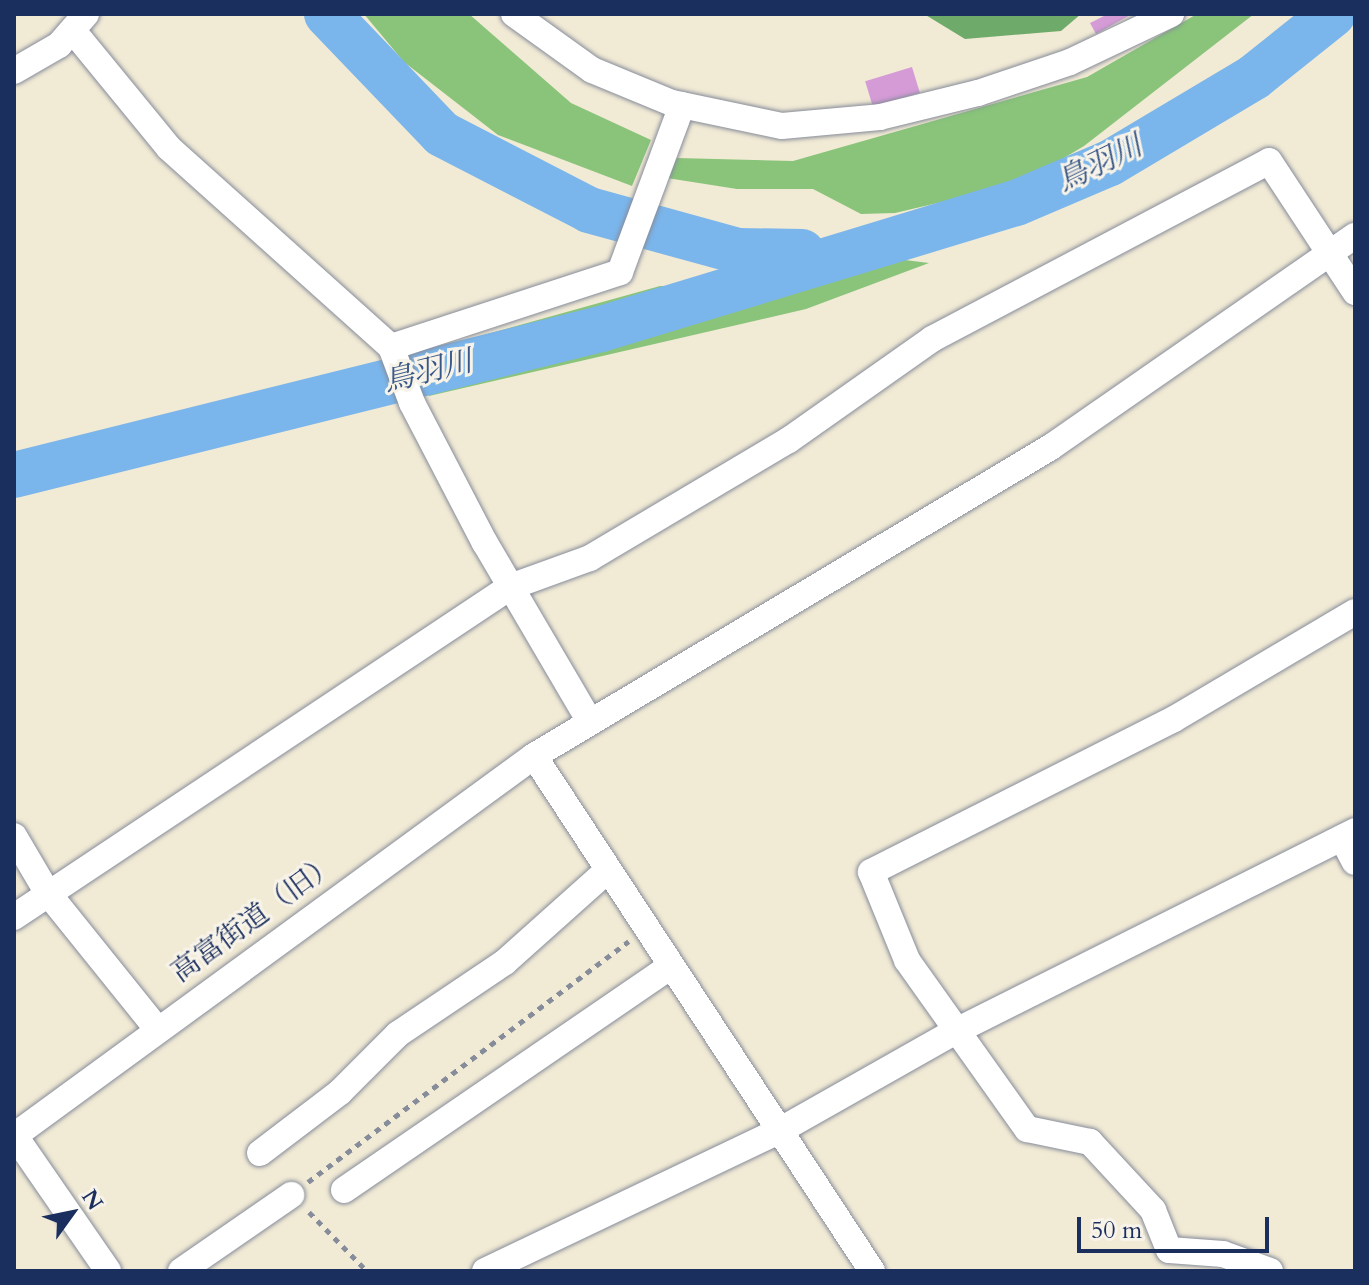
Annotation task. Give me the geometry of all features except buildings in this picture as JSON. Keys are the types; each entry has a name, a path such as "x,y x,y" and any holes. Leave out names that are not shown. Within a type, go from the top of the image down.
{"street":[{"path":"514,14 592,70 682,105 782,126 880,117 1070,62 1171,14"},
{"path":"14,71 80,23 169,148 391,347 412,403 510,587 589,720"},
{"path":"391,347 620,272 682,105"},
{"path":"14,917 47,892 510,587 590,558 789,440 932,339 1269,161 1355,292"},
{"name":"高富街道（旧）","path":"14,1136 534,756 589,720 1051,447 1355,236"},
{"path":"1270,1271 1223,1254 1169,1250 1153,1210 1090,1142 1027,1129 954,1032 907,960 871,872 1174,719 1355,612"},
{"path":"534,756 872,1271"},
{"path":"485,1271 779,1131 954,1032 1349,834 1355,862"},
{"path":"14,836 47,892 157,1029"},
{"path":"260,1153 340,1092 398,1034 505,962 608,870"},
{"path":"344,1190 670,967"},
{"path":"14,1136 108,1271"},
{"path":"181,1271 291,1195"}],"path":[{"path":"291,1195 646,928"}],"green space":[{"path":"364,14 469,14 571,103 651,140 632,186 498,135 404,62"},
{"path":"924,14 1081,14 1061,31 965,39"},
{"path":"1197,14 1254,14 1084,146 1022,183 895,213 861,214 813,189 737,189 667,178 677,158 793,161 1087,77"},
{"path":"889,258 929,263 806,309 429,396 412,355 660,286 799,286"}],"waterway":[{"name":"鳥羽川","path":"327,14 442,134 589,210 738,251 802,252"},
{"name":"鳥羽川","path":"14,475 601,329 1016,203 1110,163 1254,77 1333,14"}]}
